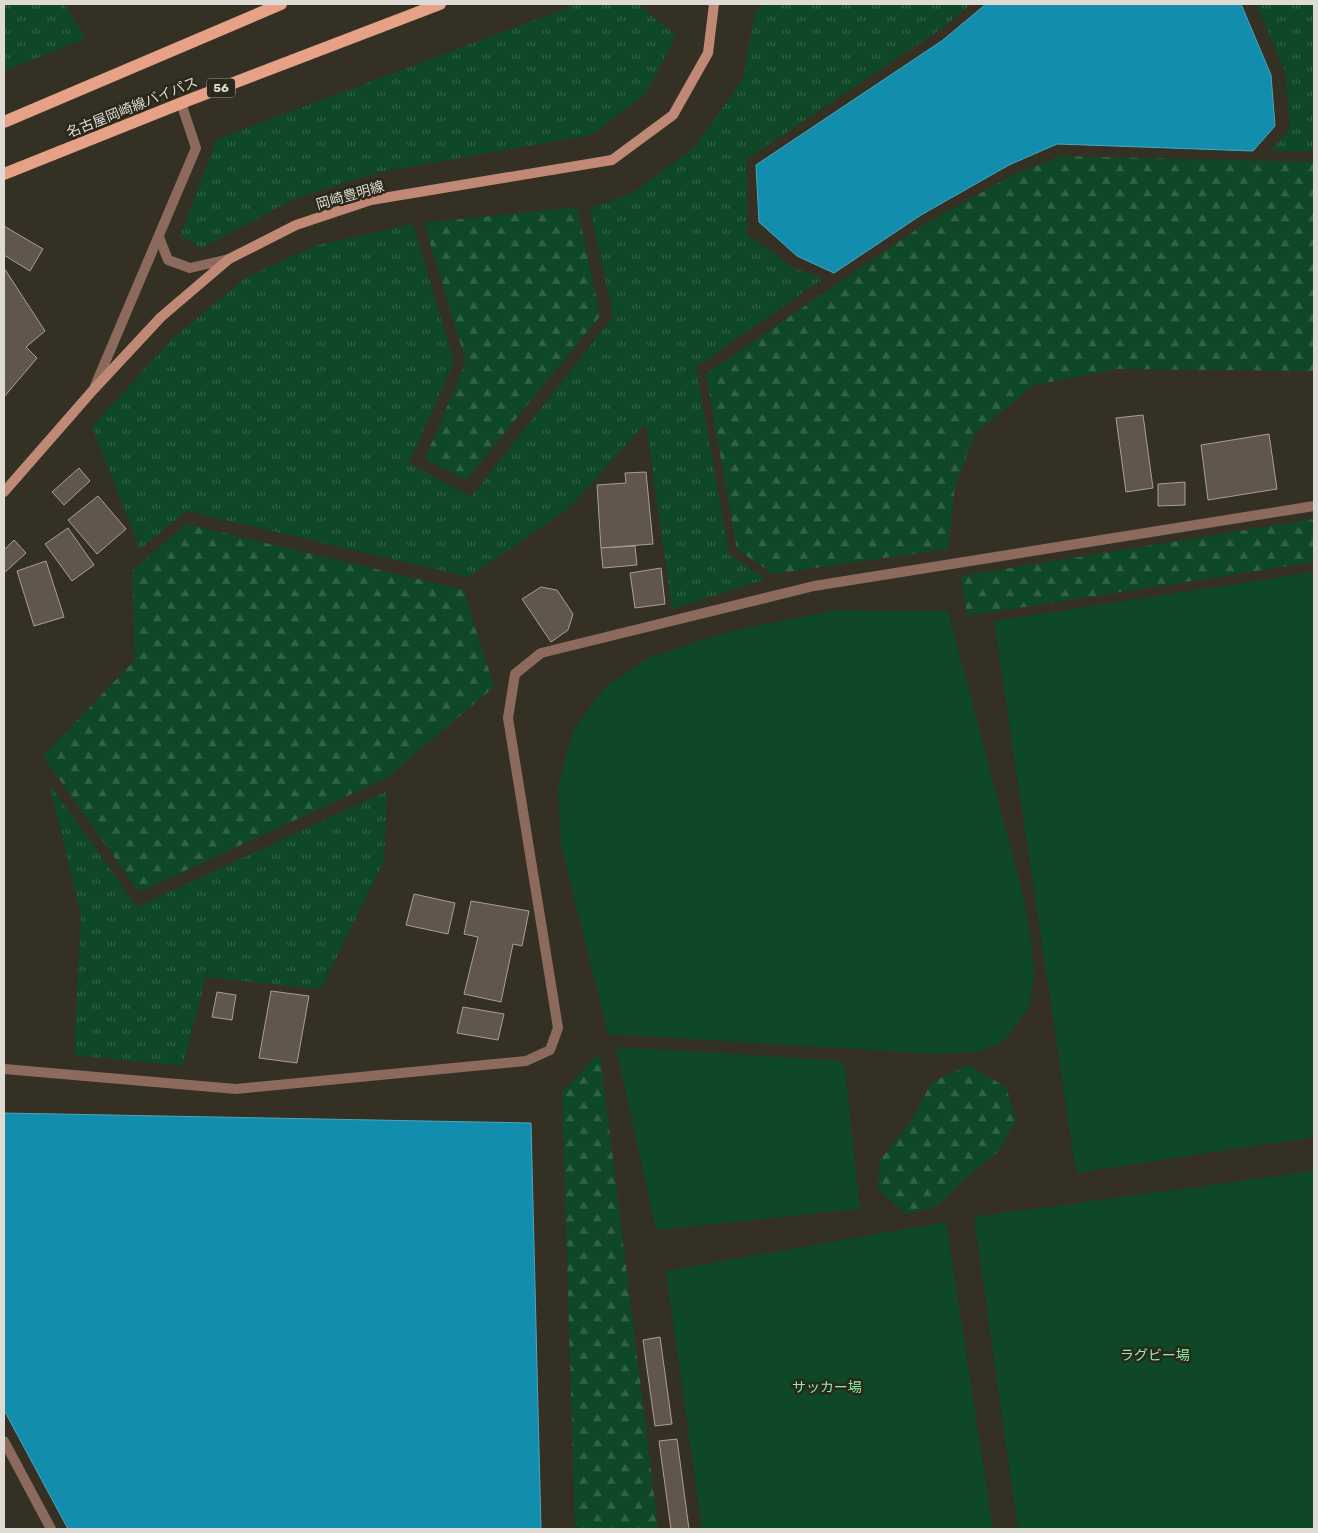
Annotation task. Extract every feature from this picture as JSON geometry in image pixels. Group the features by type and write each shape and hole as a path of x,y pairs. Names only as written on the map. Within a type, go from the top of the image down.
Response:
{"main road":[{"path":"4,122 263,7 281,4"},
{"name":"名古屋岡崎線バイパス","path":"4,174 181,103 440,4"},
{"name":"岡崎豊明線","path":"4,492 94,389 161,317 229,259 296,225 371,200 612,160 673,115 708,53 714,4"}],"street":[{"path":"94,389 196,148 181,103"},
{"path":"159,237 168,260 190,268 229,259"},
{"path":"4,1069 236,1089 526,1061 550,1050 558,1028 508,718 515,674 541,652 814,586 1314,506"},
{"path":"4,1441 51,1529"}],"green space":[{"path":"4,4 65,4 85,39 4,71"},
{"path":"577,4 638,4 676,36 645,95 591,135 381,172 296,198 202,248 180,236 217,139"},
{"path":"769,4 971,4 942,28 747,159 747,234 793,268 824,278 696,367 729,554 766,579 672,609 646,423 568,509 469,577 186,511 140,549 92,427 171,340 245,278 317,245 413,224 454,362 409,463 471,497 613,317 590,208 632,193 694,148 743,79 755,11"},
{"path":"1256,4 1314,4 1314,151 1270,151 1290,129 1285,71"},
{"path":"1061,156 1314,162 1314,371 1118,369 1034,385 975,434 955,486 948,549 773,574 737,549 706,374 923,225 1013,175"},
{"path":"577,207 600,316 466,480 425,459 466,362 424,223"},
{"path":"1314,519 1314,562 967,616 961,576"},
{"path":"186,524 464,590 494,687 388,777 139,892 43,756 135,660 132,571"},
{"path":"1314,572 1314,1137 1076,1173 994,621"},
{"path":"836,610 948,611 1023,895 1031,941 1034,976 1029,1007 1004,1041 978,1052 937,1054 608,1034 561,845 558,786 573,731 604,688 648,658 731,631"},
{"path":"49,783 137,907 387,791 384,861 321,989 206,977 183,1066 74,1055 81,916"},
{"path":"616,1047 844,1061 860,1209 656,1230"},
{"path":"600,1053 658,1529 575,1529 562,1092"},
{"path":"968,1065 1006,1087 1016,1120 1000,1150 965,1179 936,1207 905,1214 878,1189 880,1160 911,1122 931,1083"},
{"name":"ラグビー場","path":"1314,1171 1314,1529 1018,1529 974,1217"},
{"name":"サッカー場","path":"946,1222 993,1529 702,1529 666,1271"}],"water":[{"path":"986,4 1241,4 1271,75 1275,126 1253,151 1057,144 1009,165 921,215 834,273 797,256 759,222 756,165 943,40"},
{"path":"4,1113 531,1123 541,1529 68,1529 4,1410"}],"building":[{"path":"4,226 43,249 30,271 4,255"},
{"path":"4,268 45,331 26,347 37,358 4,397"},
{"path":"1143,415 1153,488 1126,492 1116,418"},
{"path":"1269,434 1277,489 1208,500 1201,445"},
{"path":"79,468 90,481 64,505 52,492"},
{"path":"646,472 653,544 601,548 597,485 626,483 625,473"},
{"path":"1185,482 1185,505 1158,506 1158,484"},
{"path":"98,496 126,529 97,554 68,520"},
{"path":"68,528 94,565 72,581 45,544"},
{"path":"14,540 26,553 4,573 4,550"},
{"path":"635,546 637,565 603,568 601,548"},
{"path":"46,561 64,617 34,626 17,571"},
{"path":"661,568 665,604 635,608 630,573"},
{"path":"541,587 557,590 573,614 568,630 551,642 522,599"},
{"path":"414,894 455,903 448,934 406,925"},
{"path":"471,901 529,911 522,946 513,944 501,1002 464,994 478,937 464,934"},
{"path":"271,991 309,996 297,1063 259,1058"},
{"path":"217,992 236,995 232,1020 212,1017"},
{"path":"463,1007 504,1014 498,1040 457,1033"},
{"path":"660,1337 672,1424 655,1426 643,1340"},
{"path":"677,1439 689,1529 671,1529 659,1441"}]}
